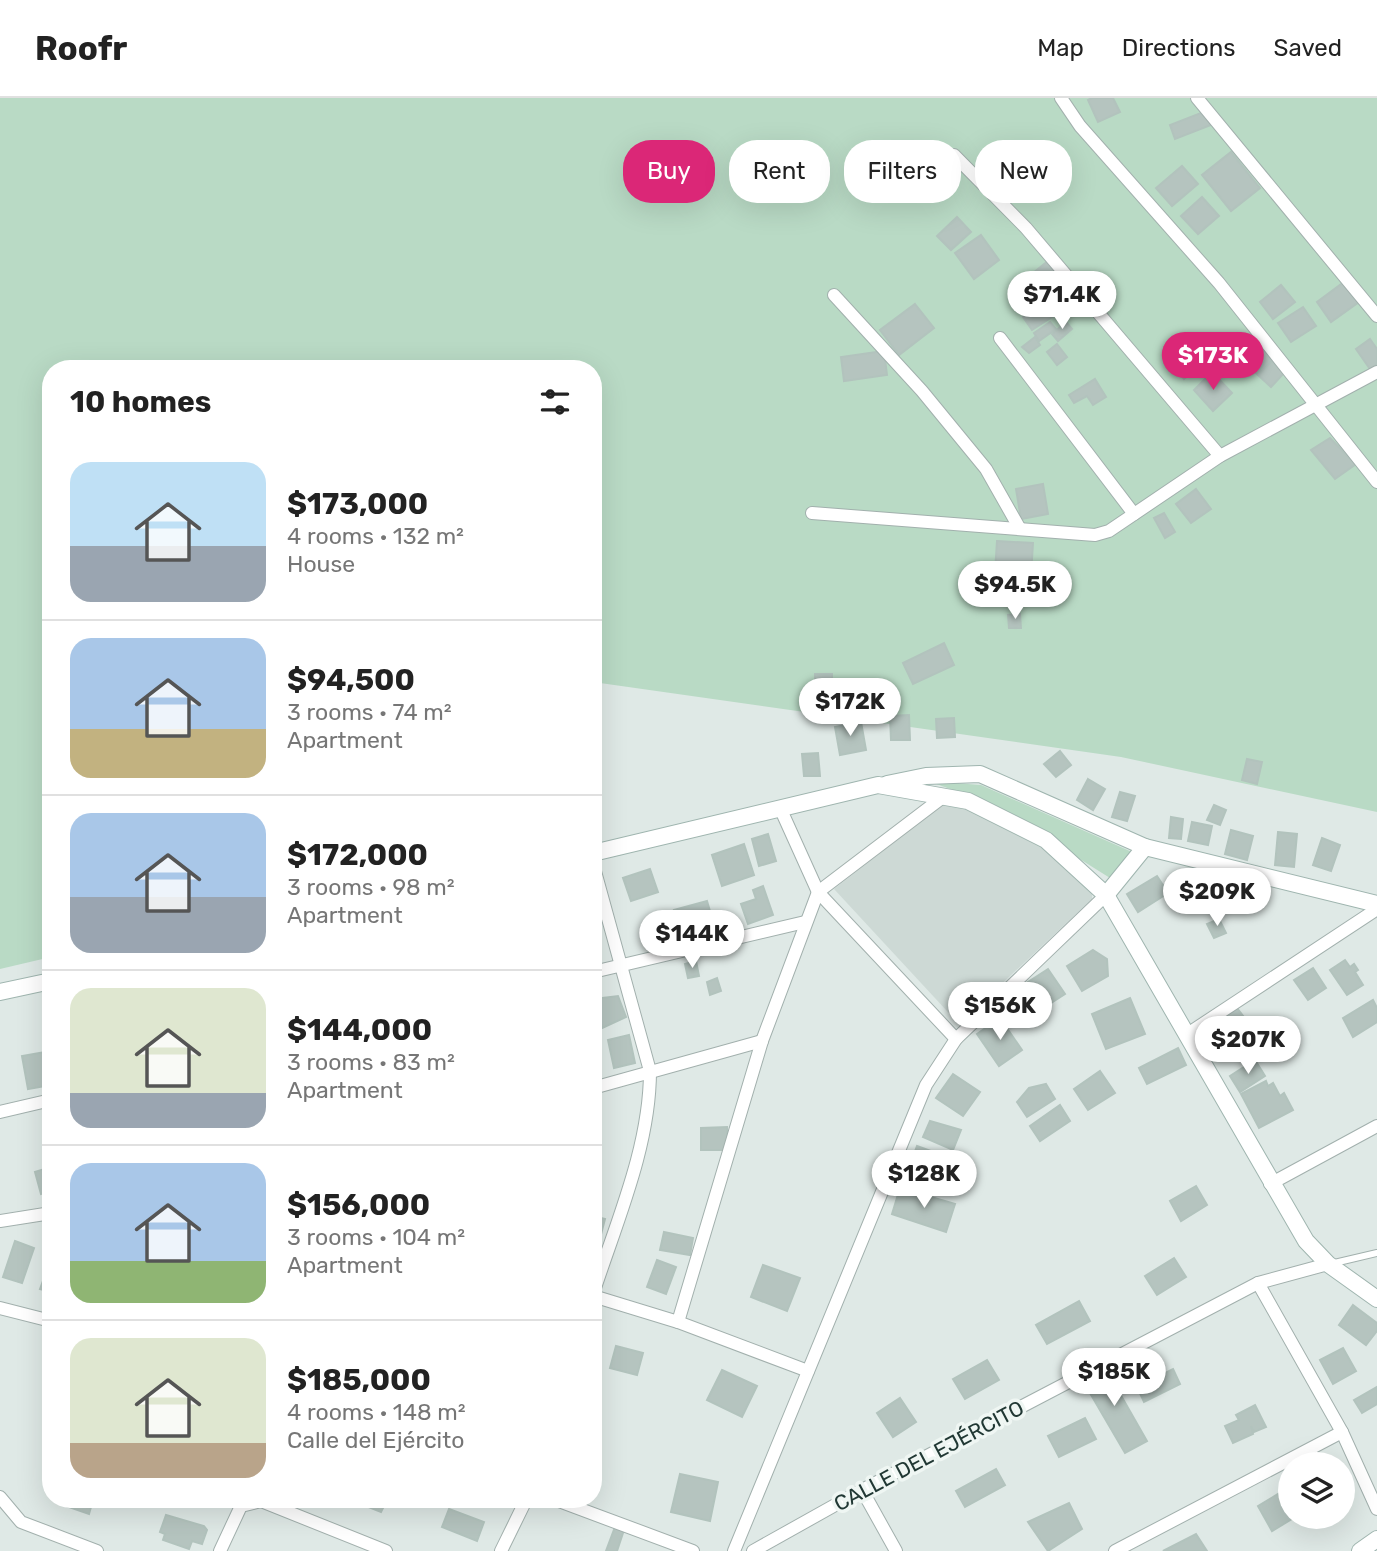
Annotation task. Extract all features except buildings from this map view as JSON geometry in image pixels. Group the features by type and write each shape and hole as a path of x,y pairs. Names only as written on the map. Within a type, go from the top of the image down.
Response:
{"street":[{"path":"1061,98 1080,127 1219,283 1377,482"},
{"path":"1197,98 1377,316"},
{"path":"961,162 1026,228 1220,456"},
{"path":"834,295 922,391 986,469 1020,529"},
{"path":"1000,338 1135,514"},
{"path":"812,513 1095,535 1109,531 1220,456 1377,372"},
{"path":"602,851 878,785 926,776 980,774 1145,846 1377,906"},
{"path":"878,785 968,801 1046,840 1106,895 1270,1184 1306,1241 1328,1264 1377,1299"},
{"path":"678,1322 762,1041 818,891 943,797"},
{"path":"781,810 818,891 956,1039"},
{"path":"734,1551 926,1085 956,1039 1106,895 1145,846"},
{"path":"602,896 650,1071 650,1103 602,1266"},
{"path":"1186,1035 1377,906"},
{"path":"602,970 805,922"},
{"path":"0,992 42,983"},
{"path":"602,1085 762,1041"},
{"path":"0,1112 42,1102"},
{"path":"1270,1184 1377,1126"},
{"path":"0,1221 42,1214"},
{"name":"CALLE DEL EJÉRCITO","path":"753,1551 862,1490 1258,1283 1328,1264"},
{"path":"1258,1283 1342,1432 1377,1509"},
{"path":"602,1298 678,1322 808,1371"},
{"path":"0,1308 42,1319"},
{"path":"1115,1551 1342,1432"},
{"path":"862,1490 896,1551"},
{"path":"0,1497 21,1522 97,1551"},
{"path":"220,1551 240,1508"},
{"path":"278,1508 386,1551"},
{"path":"501,1551 522,1508"},
{"path":"577,1508 693,1551"},
{"path":"1360,1551 1377,1539"}],"lane":[{"name":"CALLE DEL EJÉRCITO","path":"1328,1264 1377,1253"}],"shaded area":[{"path":"957,803 1038,840 1092,890 1092,899 959,1024 834,889 942,805"}],"green space":[{"path":"0,98 1377,98 1377,812 1121,757 602,683 602,360 42,360 42,959 0,969"},
{"path":"928,781 981,785 1132,852 1110,878 992,804"}]}
